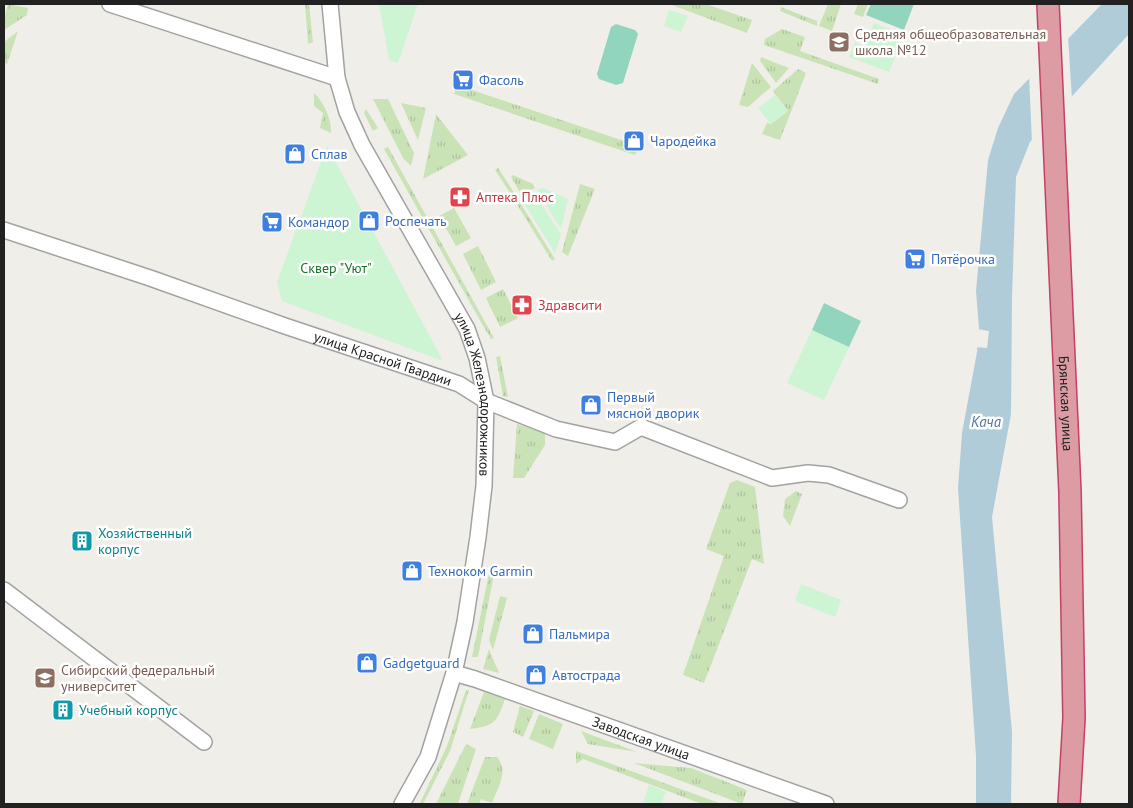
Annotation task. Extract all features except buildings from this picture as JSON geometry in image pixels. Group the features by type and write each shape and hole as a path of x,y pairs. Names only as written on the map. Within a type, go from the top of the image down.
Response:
{"highway":[{"name":"Брянская улица","path":"1048,4 1070,492 1074,718 1069,804"}],"street":[{"path":"110,4 337,78"},
{"name":"улица Железнодорожников","path":"330,4 337,78 347,112 362,145 467,329 477,358 486,401 484,486 465,622 454,673 428,757 402,804"},
{"name":"улица Красной Гвардии","path":"4,230 459,384 486,401 556,429 615,442 641,427 772,478 808,473 830,475 899,500"},
{"path":"4,590 204,742"},
{"name":"Заводская улица","path":"454,673 475,678 826,804"}],"green space":[{"path":"8,4 28,8 27,15 4,30 4,19"},
{"path":"305,4 309,4 313,42 308,44"},
{"path":"379,4 418,4 398,63 389,60"},
{"path":"669,4 706,4 752,20 747,33"},
{"path":"828,4 841,4 832,31 819,26"},
{"path":"858,4 868,4 863,17 854,14"},
{"path":"871,4 914,4 904,30 866,15"},
{"path":"781,7 817,21 817,26 780,11"},
{"path":"669,10 688,16 681,32 664,26"},
{"path":"874,23 904,34 889,72 849,57 855,42 865,46"},
{"path":"616,24 635,30 638,34 623,83 616,85 599,79 597,74 611,27"},
{"path":"782,29 805,37 800,51 879,79 878,84 764,45 765,39"},
{"path":"18,31 7,64 4,63 4,42"},
{"path":"761,57 789,68 776,83 760,61"},
{"path":"752,63 771,87 748,107 739,105"},
{"path":"798,69 806,73 780,140 762,134 767,123 771,124 788,111 773,91"},
{"path":"457,85 639,146 635,155 454,94"},
{"path":"314,93 327,112 331,133 320,128 323,113 314,106"},
{"path":"775,95 788,111 771,124 758,108"},
{"path":"373,99 388,99 414,153 411,166 403,158"},
{"path":"401,103 426,108 418,140"},
{"path":"366,109 378,128 373,131 364,113"},
{"path":"436,114 468,155 423,179"},
{"name":"Сквер \"Уют\"","path":"327,146 443,361 282,301 277,282"},
{"path":"388,147 494,338 491,339 482,324 384,149"},
{"path":"498,168 517,197 514,199 495,170"},
{"path":"513,175 533,184 535,188 525,193 519,191 511,177"},
{"path":"580,184 595,189 568,256 562,252"},
{"path":"543,188 568,199 561,229 537,190"},
{"path":"534,192 561,235 555,253 522,200"},
{"path":"519,201 555,259 552,261 516,203"},
{"path":"454,208 471,238 456,246 439,216"},
{"path":"478,246 496,282 481,290 463,254"},
{"path":"503,289 518,318 500,327 486,298"},
{"path":"824,303 861,321 849,347 812,330"},
{"path":"812,330 849,347 824,400 787,383"},
{"path":"500,356 508,397 503,396 496,357"},
{"path":"517,424 545,433 545,445 524,478 513,478"},
{"path":"737,480 755,487 764,564 752,559 704,683 683,675 724,556 706,549 730,483"},
{"path":"796,491 802,494 790,526 783,516 785,499"},
{"path":"489,573 494,574 478,657 472,657"},
{"path":"801,584 841,600 835,617 795,601"},
{"path":"500,596 507,598 493,650 489,640"},
{"path":"489,649 499,673 483,669"},
{"path":"466,690 469,690 450,751 423,804 420,803 447,746"},
{"path":"484,692 505,699 502,707 497,718 490,724 470,729"},
{"path":"520,706 534,711 523,737 513,732"},
{"path":"539,714 563,724 553,749 529,739"},
{"path":"581,731 637,752 588,744"},
{"path":"466,744 476,749 458,804 436,804"},
{"path":"576,751 722,804 702,804 583,759 576,764"},
{"path":"485,757 497,757 500,762 502,773 499,785 492,803 481,799 479,804 467,804"},
{"path":"634,763 691,768 747,790 742,804"},
{"path":"649,785 666,792 661,804 643,803"}],"water":[{"name":"Кача","path":"1102,4 1129,4 1129,34 1030,142 1016,177 1011,414 992,517 1012,732 1011,804 976,804 976,756 958,488 962,433 977,352 979,328 976,291 988,160 998,128 1014,94"}],"pier":[{"path":"1068,36 1072,99 1032,143 1029,75"},
{"path":"977,329 989,331 987,348 975,347"}],"place":[{"name":"Средняя общеобразовательная школа №12","path":"839,42"},
{"name":"Фасоль","path":"463,80"},
{"name":"Чародейка","path":"634,141"},
{"name":"Сплав","path":"295,154"},
{"name":"Аптека Плюс","path":"460,197"},
{"name":"Роспечать","path":"369,221"},
{"name":"Командор","path":"272,222"},
{"name":"Пятёрочка","path":"915,259"},
{"name":"Здравсити","path":"522,305"},
{"name":"Первый мясной дворик","path":"591,405"},
{"name":"Хозяйственный корпус","path":"82,541"},
{"name":"Техноком Garmin","path":"412,571"},
{"name":"Пальмира","path":"533,634"},
{"name":"Gadgetguard","path":"367,663"},
{"name":"Автострада","path":"536,675"},
{"name":"Сибирский федеральный университет","path":"45,678"},
{"name":"Учебный корпус","path":"63,710"}]}
